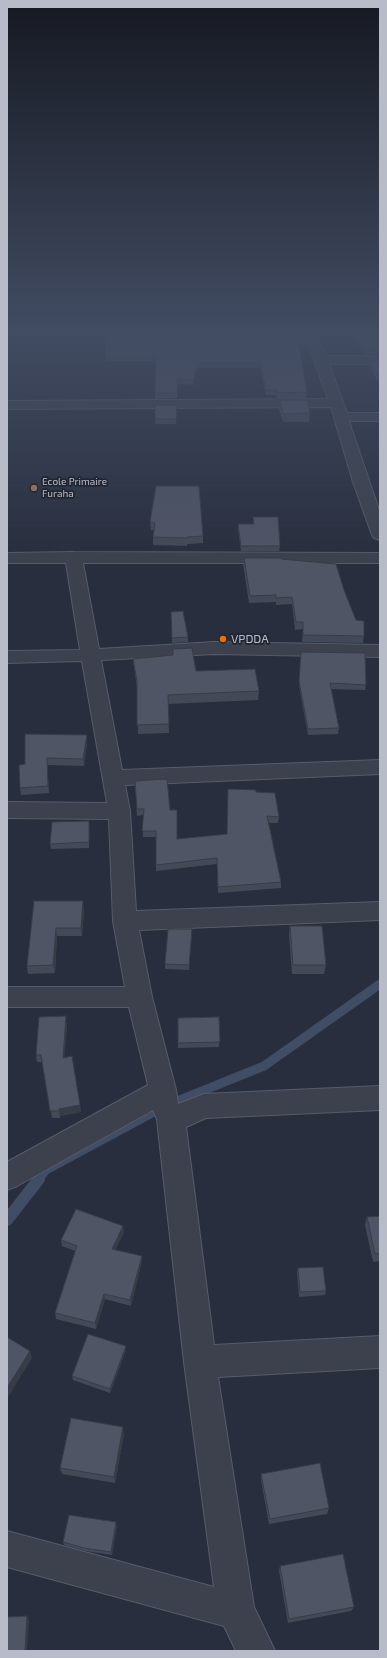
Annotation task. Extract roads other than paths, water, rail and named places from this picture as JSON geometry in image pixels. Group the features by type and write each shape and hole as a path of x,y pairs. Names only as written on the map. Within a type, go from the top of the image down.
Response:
{"street":[{"path":"338,409 367,481 380,535"},
{"path":"341,418 380,417"},
{"path":"73,557 92,655 119,811 125,921 139,997 163,1090 165,1106 171,1120 200,1362 236,1611 256,1651"},
{"path":"7,558 380,558"},
{"path":"7,657 92,655 214,648 380,651"},
{"path":"113,778 380,768"},
{"path":"7,810 119,811"},
{"path":"125,921 380,911"},
{"path":"7,997 139,997"},
{"path":"7,1177 163,1090"},
{"path":"171,1120 204,1106 380,1098"},
{"path":"200,1362 380,1352"},
{"path":"7,1549 236,1611"}],"waterway":[{"path":"38,1180 46,1170 165,1106 264,1066 380,984"},
{"path":"7,1220 39,1179"}],"place":[{"name":"Ecole Primaire Furaha","path":"34,488"},
{"name":"VPDDA","path":"223,639"}]}
